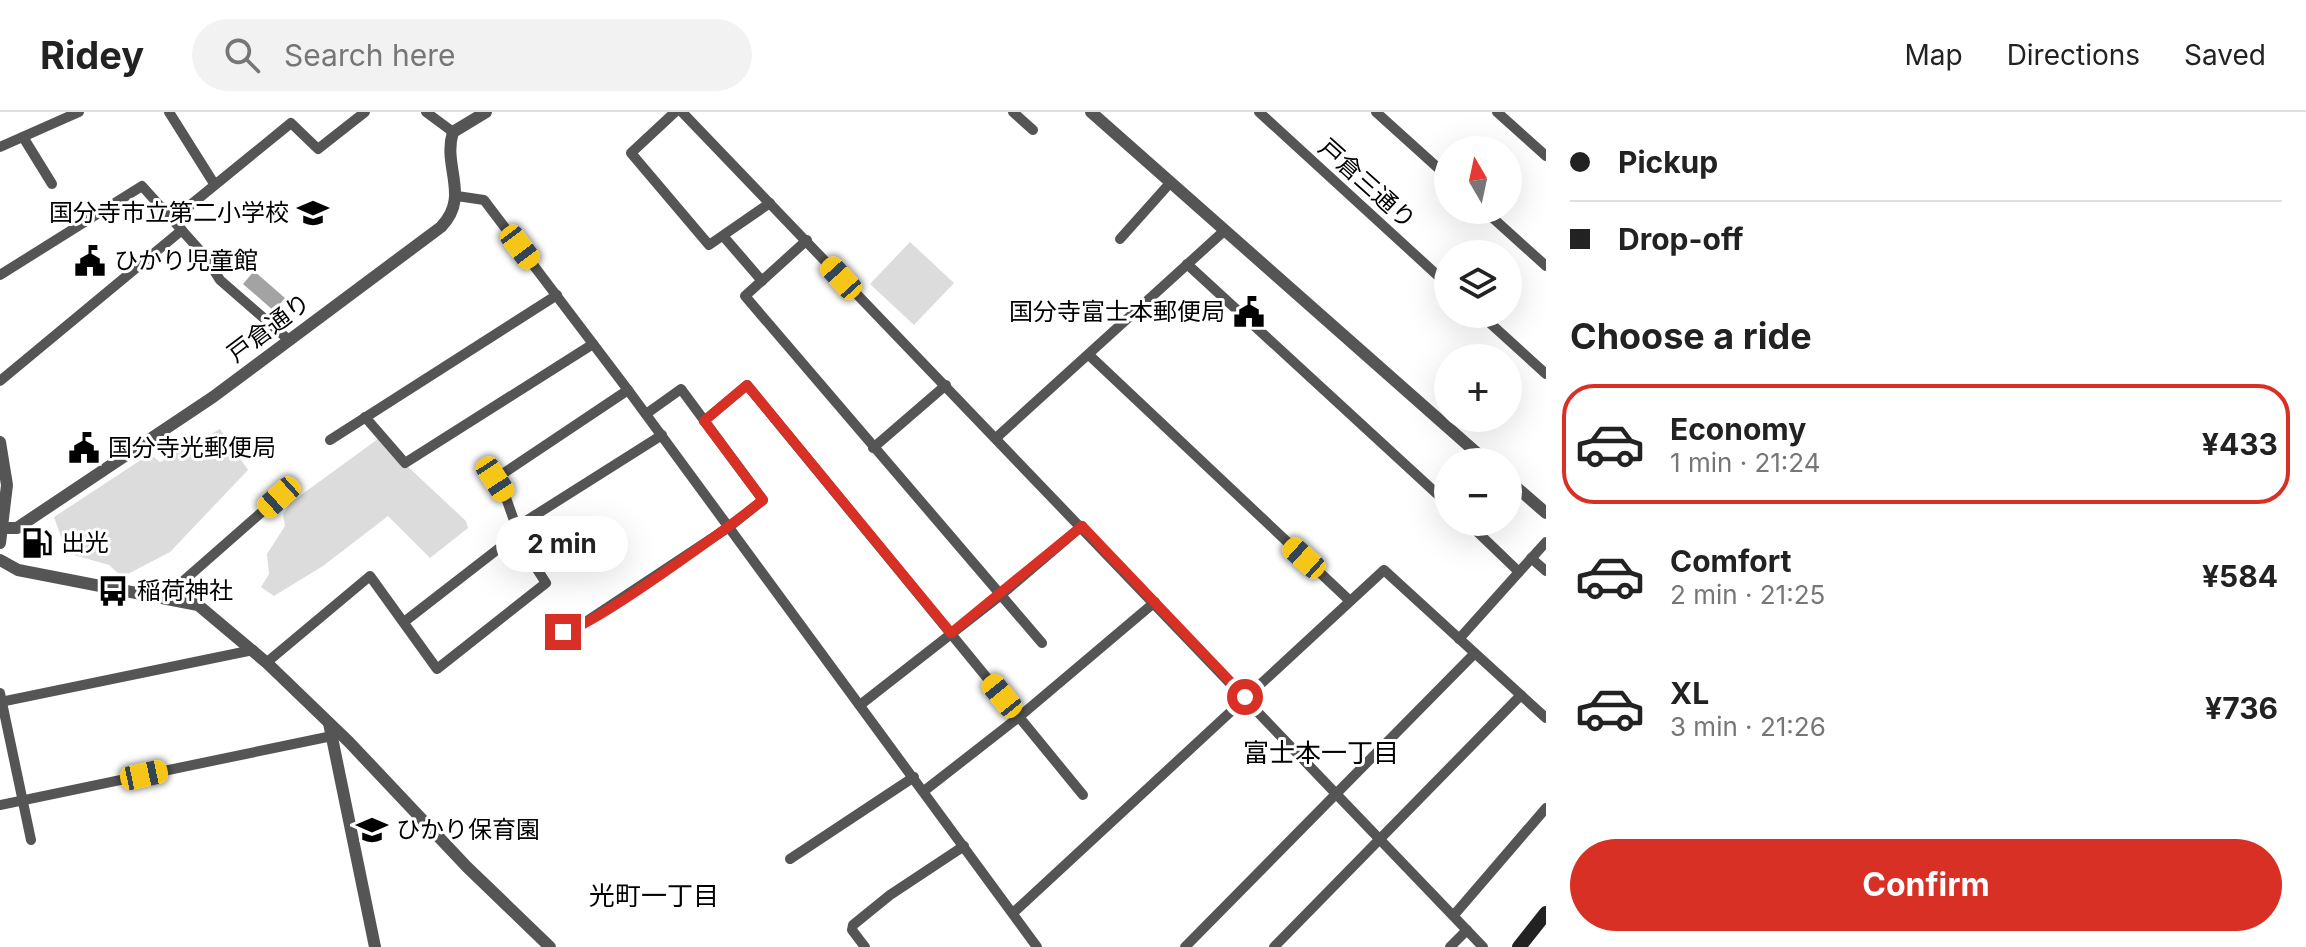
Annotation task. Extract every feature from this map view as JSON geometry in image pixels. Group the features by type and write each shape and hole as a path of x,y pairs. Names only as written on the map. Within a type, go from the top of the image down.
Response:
{"main road":[{"path":"1519,947 1544,919"}],"street":[{"path":"0,147 79,112"},
{"path":"169,112 213,182"},
{"path":"172,220 213,182 291,123 318,149 365,112"},
{"path":"426,112 453,132"},
{"path":"453,132 486,112"},
{"path":"675,112 631,153 709,245 770,203"},
{"path":"682,112 1483,947"},
{"path":"1013,112 1033,130"},
{"path":"1091,112 1471,448"},
{"name":"戸倉三通り","path":"1259,112 1434,272"},
{"path":"1376,112 1434,164"},
{"path":"1497,112 1546,156"},
{"path":"453,132 450,152 457,196 484,200 662,435 1037,947"},
{"path":"23,137 52,184"},
{"path":"1120,239 1170,183"},
{"path":"0,275 142,186 182,230 220,280 289,340"},
{"name":"戸倉通り","path":"4,528 17,528 160,434 289,340 441,227 451,216 457,196"},
{"path":"1500,224 1546,266"},
{"path":"0,381 182,230"},
{"path":"996,438 1224,231"},
{"path":"724,237 762,281"},
{"path":"807,240 745,296 1042,643"},
{"path":"1187,264 1434,491"},
{"path":"330,440 557,295"},
{"path":"1495,328 1546,374"},
{"path":"365,417 405,463 593,344"},
{"path":"1089,355 1350,601"},
{"path":"704,421 747,385 1083,795"},
{"path":"873,448 946,385"},
{"path":"554,638 572,631 729,527 763,500 681,389 646,414"},
{"path":"266,663 370,576 437,669 546,583 524,549 519,529 495,479 628,390"},
{"path":"404,622 519,529 662,435"},
{"path":"0,442 7,485 0,543"},
{"path":"1522,492 1546,513"},
{"path":"165,597 279,497"},
{"path":"860,705 1001,595 1082,526"},
{"path":"1482,536 1519,572"},
{"path":"1459,639 1546,542"},
{"path":"1531,558 1546,571"},
{"path":"0,560 18,570 198,605 253,650 550,947"},
{"path":"1013,913 1384,570 1546,718"},
{"path":"924,791 1019,717 1155,602"},
{"path":"31,840 1,699 253,650"},
{"path":"1185,947 1474,654"},
{"path":"1274,947 1521,695"},
{"path":"0,805 330,730"},
{"path":"330,730 375,947"},
{"path":"790,859 914,777"},
{"path":"1454,915 1546,808"},
{"path":"865,947 852,930 853,925 890,895 964,846"},
{"path":"1450,947 1467,930"}],"shaded area":[{"path":"910,242 954,283 914,325 870,284"},
{"path":"254,271 285,298 274,311 243,284"},
{"path":"220,429 248,470 170,552 122,577 109,565 67,553 54,517 150,454 160,462"},
{"path":"378,439 466,521 468,528 430,558 388,516 323,566 274,596 261,587 269,574 267,554 285,526 283,514 290,503"}],"place":[{"name":"国分寺市立第二小学校","path":"313,213"},
{"name":"ひかり児童館","path":"90,261"},
{"name":"国分寺富士本郵便局","path":"1249,312"},
{"name":"国分寺光郵便局","path":"84,448"},
{"name":"出光","path":"37,543"},
{"name":"稲荷神社","path":"113,591"},
{"name":"ひかり保育園","path":"372,830"}],"district":[{"name":"富士本一丁目","path":"1321,753"},
{"name":"光町一丁目","path":"654,896"}],"route":[{"path":"563,632 572,631 598,614 729,527 763,500 704,421 747,385 951,633 1082,526 1245,697"}]}
